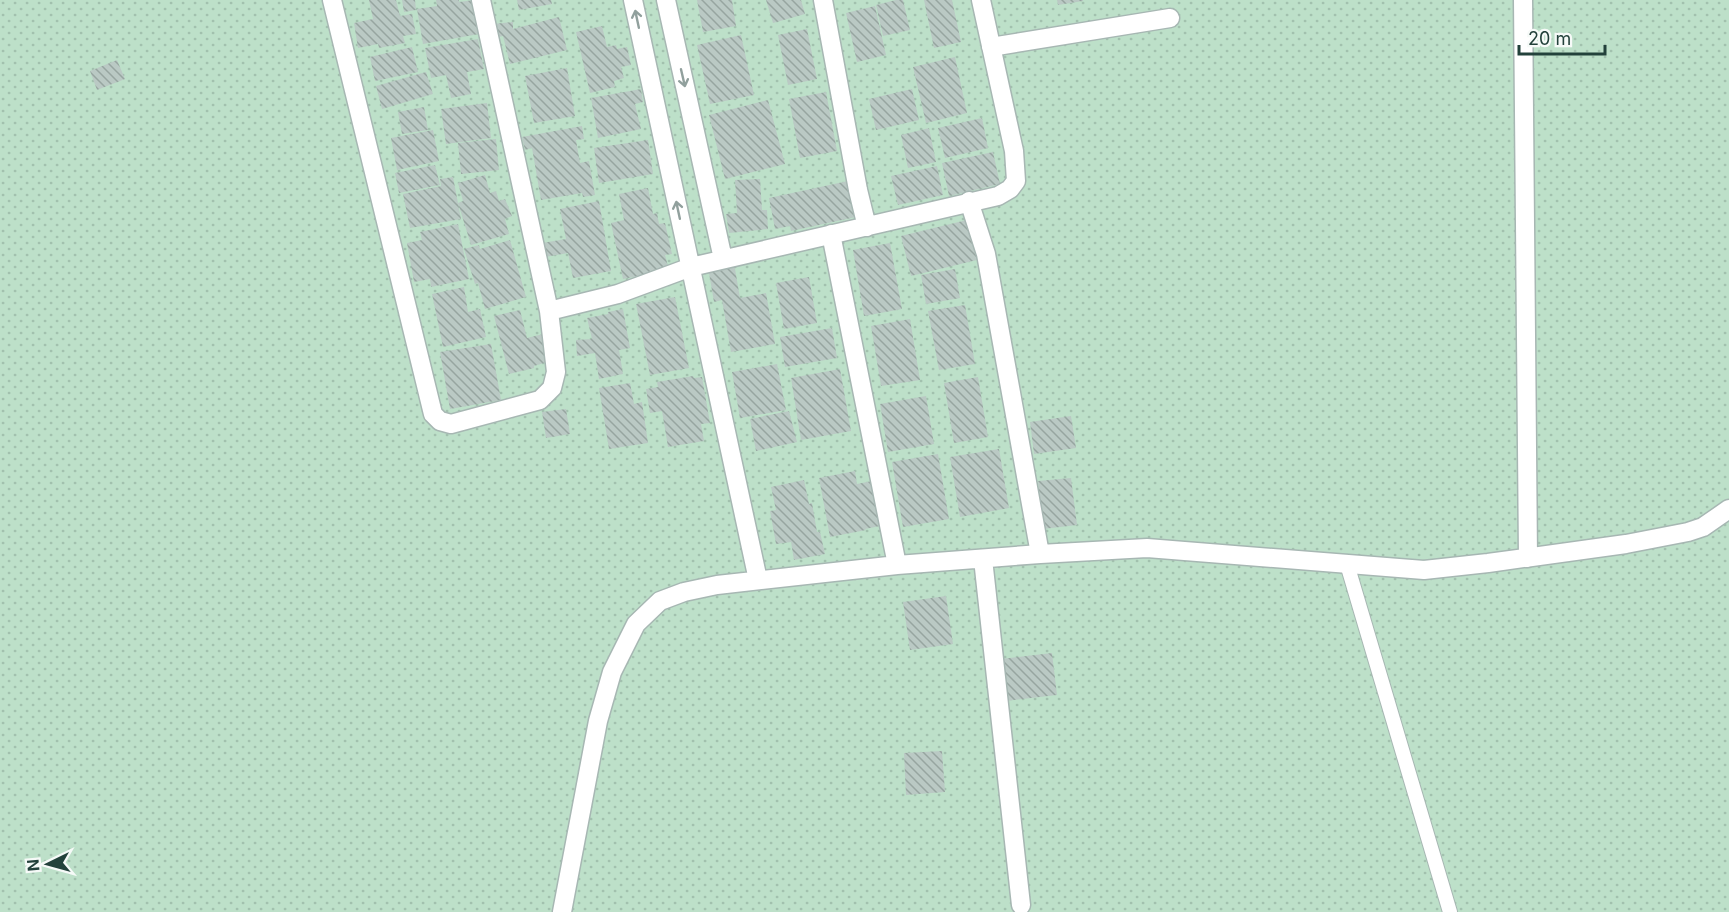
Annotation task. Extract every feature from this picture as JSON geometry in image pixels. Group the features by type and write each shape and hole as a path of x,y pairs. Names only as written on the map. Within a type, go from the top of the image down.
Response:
{"street":[{"path":"332,0 432,414 440,421 451,424 540,400 552,388 555,372 549,311 481,0"},
{"path":"633,0 758,580"},
{"path":"666,0 723,259"},
{"path":"823,0 867,227"},
{"path":"549,311 618,294 691,267 998,196 1010,189 1016,181 1014,151 981,0"},
{"path":"1523,0 1528,558"},
{"path":"992,47 1170,18"},
{"path":"969,201 986,254 1040,554"},
{"path":"831,234 897,565"},
{"path":"562,912 597,721 612,672 636,624 660,601 684,592 717,585 897,565 1147,548 1424,570 1626,544 1688,532 1703,527 1729,509"},
{"path":"983,559 1021,905"}],"lane":[{"path":"1347,564 1450,912"}],"green space":[{"path":"0,0 1729,0 1729,912 0,912"}],"building":[{"path":"369,0 396,0 400,16 412,14 416,34 403,36 405,43 379,48 378,44 358,48 354,23 373,19"},
{"path":"402,0 415,0 416,10 404,12"},
{"path":"436,0 459,0 459,2 474,0 479,34 423,44 417,9 437,6"},
{"path":"517,0 551,0 552,4 519,10"},
{"path":"697,0 732,0 736,26 703,32"},
{"path":"766,0 801,0 805,14 773,23"},
{"path":"903,0 910,30 883,36 876,5"},
{"path":"924,0 952,0 961,42 934,48"},
{"path":"1057,0 1083,0 1083,1 1058,5"},
{"path":"875,6 886,55 857,62 846,13"},
{"path":"559,17 567,50 510,64 503,36 494,38 493,24 513,22 513,29"},
{"path":"602,26 607,47 616,45 617,49 627,47 631,65 621,67 624,78 614,81 615,87 590,93 576,32"},
{"path":"807,29 817,79 788,85 778,35"},
{"path":"741,35 754,95 710,104 697,45"},
{"path":"478,39 484,69 467,72 471,94 451,98 446,75 431,78 425,48"},
{"path":"412,47 418,72 375,81 370,57"},
{"path":"955,57 967,113 926,123 913,67"},
{"path":"117,60 125,79 97,90 90,71"},
{"path":"567,68 575,116 534,123 525,76"},
{"path":"426,72 433,94 382,109 376,86"},
{"path":"641,89 643,102 635,104 641,129 598,138 591,98"},
{"path":"912,89 919,120 876,130 869,99"},
{"path":"826,92 837,151 800,158 789,99"},
{"path":"768,100 785,164 725,179 709,115"},
{"path":"487,103 491,138 446,144 441,109"},
{"path":"424,107 428,130 402,134 398,112"},
{"path":"982,118 988,148 945,158 938,128"},
{"path":"582,126 584,139 576,140 580,163 589,161 595,195 583,197 582,193 541,200 532,148 525,150 522,137"},
{"path":"929,128 936,162 908,168 901,135"},
{"path":"433,130 439,161 397,170 391,138"},
{"path":"496,139 499,170 461,174 458,143"},
{"path":"648,140 653,174 599,183 594,148"},
{"path":"993,152 1000,184 949,196 942,163"},
{"path":"435,165 440,185 399,193 395,173"},
{"path":"937,166 943,195 898,205 891,176"},
{"path":"485,175 490,193 496,191 499,201 505,199 512,216 505,219 509,234 471,245 458,203 463,201 458,183"},
{"path":"453,177 461,219 410,228 403,194 441,186 440,179"},
{"path":"760,179 762,210 767,210 768,229 729,233 726,214 737,213 735,180"},
{"path":"848,181 856,217 791,231 790,226 775,229 769,198"},
{"path":"648,188 653,214 657,213 659,224 665,223 672,254 665,255 669,270 623,279 611,223 624,220 619,194"},
{"path":"599,201 611,271 573,278 568,253 545,257 542,243 566,239 560,209"},
{"path":"971,219 981,259 911,276 901,236"},
{"path":"458,224 469,279 431,287 430,279 414,282 407,243 422,240 420,232"},
{"path":"510,240 526,297 485,309 478,283 475,284 464,249 479,245 480,249"},
{"path":"890,243 902,309 864,316 853,250"},
{"path":"734,263 740,298 766,293 775,344 731,352 722,300 714,302 708,267"},
{"path":"955,269 960,298 926,304 921,275"},
{"path":"809,277 817,323 784,329 776,283"},
{"path":"464,287 468,312 480,309 486,337 443,347 432,294"},
{"path":"675,297 689,368 650,375 636,304"},
{"path":"965,305 975,364 939,370 928,311"},
{"path":"623,309 630,348 619,350 623,374 599,379 595,353 577,356 576,340 592,339 587,318"},
{"path":"520,310 527,338 547,333 554,360 509,374 494,316"},
{"path":"910,319 920,380 881,386 871,326"},
{"path":"832,328 837,358 785,367 780,337"},
{"path":"491,344 501,400 450,409 440,352"},
{"path":"777,364 786,410 740,418 732,372"},
{"path":"840,369 851,431 801,440 791,378"},
{"path":"693,376 694,378 702,377 710,423 701,424 704,441 668,447 662,411 650,413 646,389 658,387 657,382"},
{"path":"978,377 988,437 954,443 944,383"},
{"path":"630,383 634,404 642,402 648,443 609,449 599,388"},
{"path":"926,396 934,444 888,452 880,404"},
{"path":"566,409 570,434 546,438 542,412"},
{"path":"789,411 797,442 756,451 750,419"},
{"path":"1071,416 1076,448 1034,454 1030,422"},
{"path":"999,449 1009,508 960,517 950,457"},
{"path":"938,454 949,519 903,527 892,462"},
{"path":"855,471 857,484 872,481 880,526 830,537 819,478"},
{"path":"1071,478 1077,525 1043,529 1038,481"},
{"path":"804,480 825,554 794,560 791,542 776,544 770,511 776,510 771,487"},
{"path":"946,596 953,644 910,650 903,602"},
{"path":"1052,653 1057,695 1006,701 1001,659"},
{"path":"942,751 945,792 906,795 904,753"}]}
